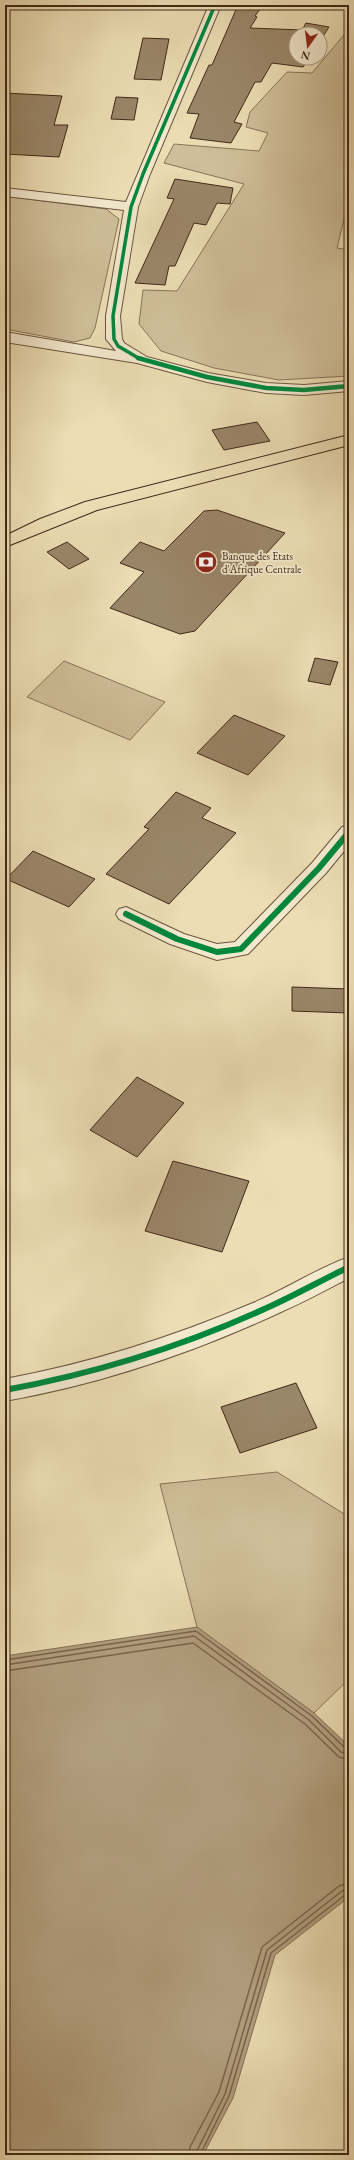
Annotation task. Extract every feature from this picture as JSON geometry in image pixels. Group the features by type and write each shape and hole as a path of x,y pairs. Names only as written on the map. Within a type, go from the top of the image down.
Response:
{"highway":[{"path":"5,542 46,523 91,506 349,440"}],"street":[{"path":"142,360 118,346 113,329 113,316 131,207 143,174 213,7"},
{"path":"5,192 131,207"},
{"path":"5,337 142,360 199,376 266,388 304,390 349,386"},
{"path":"126,914 177,939 217,952 241,949 319,868 349,832"},
{"path":"5,1390 42,1384 145,1355 262,1310 349,1267"}],"shaded area":[{"path":"349,29 349,219 344,219 337,248 349,250 349,376 279,380 214,368 161,351 139,324 143,290 177,291 244,184 164,163 174,144 259,151 268,133 246,127 250,112 287,72 312,73 318,66 328,66 328,54"},
{"path":"5,196 106,209 119,219 95,328 90,338 74,342 5,329"},
{"path":"64,661 165,702 130,740 27,697"},
{"path":"277,1472 349,1517 349,1679 314,1713 197,1627 160,1484"}],"water":[{"path":"197,1627 314,1713 349,1746 349,1897 275,1955 233,2098 203,2155 5,2155 5,1656"}],"building":[{"path":"238,5 263,5 255,16 257,17 250,28 288,29 288,65 272,63 261,82 255,82 234,122 242,124 231,143 190,138 199,114 187,113 209,65 212,65"},
{"path":"306,23 323,26 304,26"},
{"path":"143,38 169,39 161,80 134,79"},
{"path":"5,93 62,96 54,125 68,125 59,157 5,154"},
{"path":"116,97 138,98 134,120 111,119"},
{"path":"175,179 233,188 230,204 217,203 206,225 194,223 175,266 169,266 165,285 135,283 174,199 167,198"},
{"path":"257,422 270,441 224,450 212,430"},
{"name":"Banque des Etats d'Afrique Centrale","path":"217,510 285,533 195,631 180,634 110,608 144,572 120,563 140,542 164,551 204,511"},
{"path":"67,542 89,559 69,569 47,552"},
{"path":"315,658 338,662 330,685 308,681"},
{"path":"234,715 285,736 248,775 197,753"},
{"path":"176,792 211,808 202,818 236,833 169,904 106,874 149,829 144,827"},
{"path":"33,851 95,879 69,907 6,879"},
{"path":"292,987 349,989 349,1013 292,1011"},
{"path":"137,1077 184,1103 137,1157 90,1130"},
{"path":"173,1161 249,1181 222,1252 145,1231"},
{"path":"296,1383 317,1428 240,1453 221,1407"}],"cycle path":[{"path":"215,5 143,174 131,207 113,316 114,339 118,346 142,360 207,377 266,388 304,390 349,386"},
{"path":"126,914 177,939 217,952 241,949 319,868 349,832"},
{"path":"5,1390 71,1377 136,1358 200,1336 284,1300 349,1267"}],"place":[{"name":"Banque des Etats d'Afrique Centrale","path":"206,562"}]}
